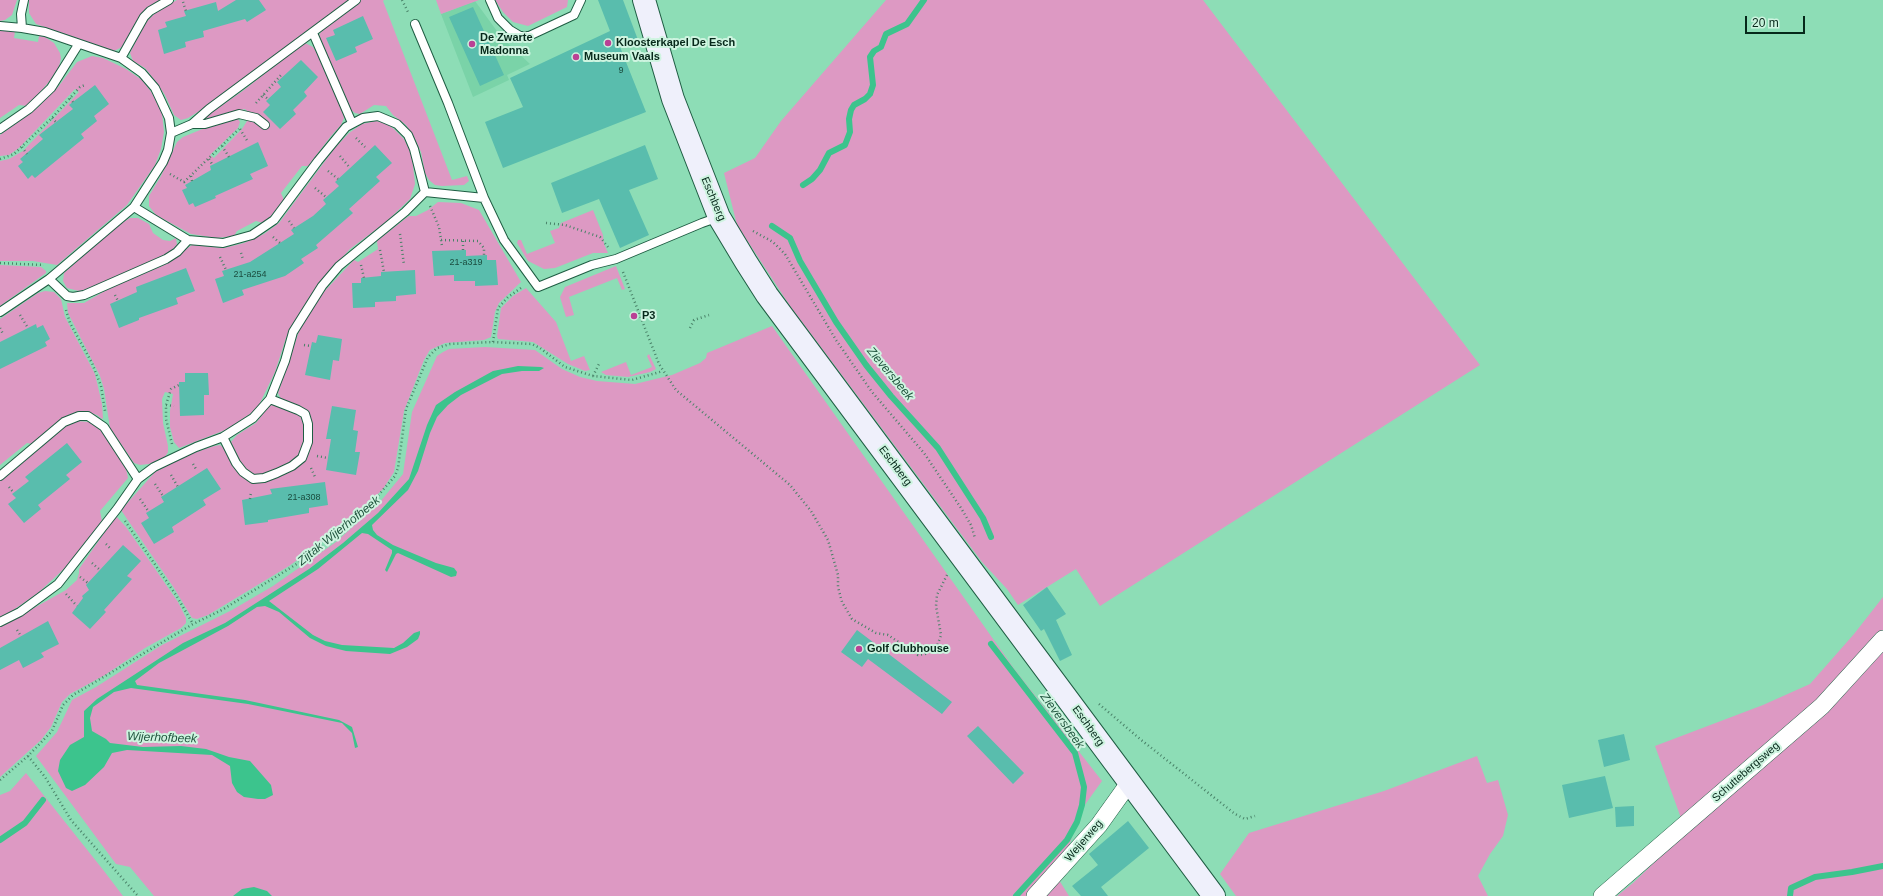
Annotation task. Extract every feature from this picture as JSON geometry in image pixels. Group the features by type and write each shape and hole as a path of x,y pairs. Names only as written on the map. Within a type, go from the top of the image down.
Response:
{"street":[{"name":"Eschberg","path":"644,0 673,99 719,217 767,295 968,548 1067,698 1214,896"},
{"name":"Schuttebergsweg","path":"1602,896 1816,711 1864,662 1883,639"},
{"name":"Weijerweg","path":"1035,896 1099,825 1129,783"}],"lane":[{"path":"22,28 21,14 24,0"},
{"path":"121,58 144,18 150,11 169,0"},
{"path":"171,133 192,124 209,109 356,0"},
{"path":"490,0 498,18 510,30 520,36 529,36 574,15 581,0"},
{"path":"415,24 448,103 484,198 504,240 538,287 592,264 616,259 702,222 719,217"},
{"path":"0,26 45,32 78,45 121,58 142,73 155,88 167,113 171,133 168,150 163,162 134,207 49,279 0,312"},
{"path":"313,33 352,123"},
{"path":"0,129 29,109 51,88 78,45"},
{"path":"192,124 205,124 240,114 256,118 264,125"},
{"path":"134,207 188,240 223,243 245,238 265,228 281,212 337,137 352,123 363,118 378,116 389,119 403,129 414,149 423,194"},
{"path":"0,622 20,612 58,584 117,509 138,479 154,467 176,456 223,437 254,418 270,399 285,362 291,337 302,316 322,286 339,266 395,220 423,194 484,198"},
{"path":"49,279 67,296 73,297 84,295 150,267 177,252 188,240"},
{"path":"223,437 239,468 253,479 264,478 277,473 292,466 302,458 308,442 308,424 305,414 270,399"},
{"path":"0,476 64,422 72,418 88,416 104,427 138,479"}],"path":[{"path":"183,0 186,11"},
{"path":"0,159 14,154 40,132 80,87 85,85"},
{"path":"262,95 268,99"},
{"path":"70,98 73,102"},
{"path":"52,118 56,122"},
{"path":"239,129 248,142"},
{"path":"222,146 229,157"},
{"path":"22,147 27,154"},
{"path":"209,159 212,164"},
{"path":"170,174 184,182"},
{"path":"191,176 192,181"},
{"path":"423,194 439,227 442,246"},
{"path":"395,220 399,230 404,265"},
{"path":"546,223 565,225 600,237 616,259 634,298 659,364 676,390 790,485 811,510 828,540 838,575 838,587 842,602 852,619 876,633 888,635 918,655 925,654 937,646 941,635 936,606 937,595 968,548 971,525 924,453 872,392 840,347 785,254 773,242 747,227"},
{"path":"373,237 382,254 384,272"},
{"path":"441,240 478,241 484,248 484,255"},
{"path":"463,240 463,250"},
{"path":"0,263 44,265 56,273"},
{"path":"494,342 498,308 508,297 534,281"},
{"path":"67,296 65,304 66,313 92,363 101,386 106,416 104,427"},
{"path":"690,328 694,320 709,314"},
{"path":"22,318 28,328"},
{"path":"0,328 3,334"},
{"path":"0,780 28,756 52,731 64,705 73,695 193,624 222,610 308,557 369,506 395,476 398,468 406,409 432,352 443,345 494,342 532,344 540,348 565,367 593,376 632,380 663,371"},
{"path":"593,376 600,362"},
{"path":"176,456 166,419 166,405 171,389 179,385"},
{"path":"166,405 174,406"},
{"path":"117,509 176,595 193,624"},
{"path":"1067,698 1081,695 1090,696 1140,739 1235,814 1245,819 1255,816"},
{"path":"28,756 45,777 75,825 138,896"}],"shaded area":[{"path":"0,0 17,0 12,15 5,20 0,21"},
{"path":"29,0 161,0 151,6 122,47 114,51 36,24 29,13"},
{"path":"177,0 351,0 209,105 188,118 181,120 174,115 165,95 157,83 145,68 133,61 130,53 145,23 158,10"},
{"path":"361,0 384,0 383,1 452,180 467,176 469,181 464,185 435,185 429,180 425,173 421,152 414,137 406,125 393,115 386,106 374,105 360,114 355,113 350,109 319,35 323,29"},
{"path":"436,0 479,0 441,14"},
{"path":"495,0 568,0 567,7 528,26 513,22 503,12"},
{"path":"886,0 1203,0 1480,365 1100,606 1076,569 1018,605 1007,589 982,562 790,306 737,225 724,173 755,158 781,121"},
{"path":"475,1 502,38 530,64 507,75 509,80 473,97 441,14"},
{"path":"0,31 15,31 14,38 38,42 39,36 45,37 54,43 60,53 61,58 58,71 27,106 19,105 0,118"},
{"path":"305,43 313,47 318,55 344,118 341,125 308,166 302,166 281,193 284,200 271,216 263,223 256,221 237,231 234,236 217,238 191,234 156,215 149,206 149,196 161,176 177,142 183,137 205,128 238,119 240,122 238,128 210,155 214,158 242,129 249,118 249,113 245,109 208,119 204,118 244,90"},
{"path":"92,56 103,58 126,69 142,80 152,93 162,113 164,132 161,149 155,165 127,205 57,265 33,261 0,261 0,161 9,159 23,151 79,92 75,89 19,148 9,155 0,156 0,135 37,108 58,87 77,62"},
{"path":"376,121 385,123 394,129 404,139 409,149 412,157 415,184 410,199 386,222 350,249 321,281 309,298 286,338 275,372 257,409 228,429 179,448 174,442 170,427 170,411 173,394 165,392 162,399 163,423 168,452 165,457 149,464 140,465 134,463 110,428 104,389 100,376 68,313 67,303 84,303 110,288 162,266 192,245 224,248 244,243 264,234 279,223 334,149 349,133 362,124"},
{"path":"438,202 461,203 479,210 521,282 499,303 495,312 491,337 484,340 445,343 430,350 424,360 404,411 394,472 383,489 359,513 332,535 289,566 208,615 197,619 192,618 174,588 121,510 155,472 188,455 214,446 220,445 224,448 240,474 248,480 262,482 272,479 299,466 306,458 306,411 299,406 281,399 278,393 300,328 320,296 354,260 358,262 378,249 377,241 409,216 416,216 428,210"},
{"path":"593,210 603,235 604,244 608,253 593,253 555,268 544,269 528,261 517,243 518,240 521,240 527,254 555,243 550,231 559,228 561,223"},
{"path":"130,218 138,218 149,224 153,233 163,240 170,241 176,238 177,245 169,253 113,279 79,291 67,288 63,281 64,273 117,226"},
{"path":"0,265 41,267 46,271 46,273 0,306"},
{"path":"616,266 625,289 622,290 617,278 569,297 574,315 566,317 560,297 565,287"},
{"path":"526,288 556,322 571,361 584,356 590,370 585,371 568,364 533,342 498,339 497,336 501,308 513,296"},
{"path":"45,291 54,292 61,299 65,317 95,374 102,404 103,418 102,419 97,415 83,411 68,415 32,444 27,443 0,465 0,319 38,293"},
{"path":"772,326 1015,670 1102,781 1079,813 1059,880 1069,896 154,896 130,867 116,864 36,756 57,732 72,700 96,687 162,645 232,610 273,586 336,542 380,502 403,474 412,412 437,356 443,352 449,349 485,347 535,350 562,369 580,377 597,381 635,384 672,375 700,363 706,358 707,353"},
{"path":"649,354 656,369 650,372 628,377 606,375 601,372 626,362 631,375 652,367 647,356"},
{"path":"518,366 544,368 539,371 522,371 502,374 461,395 448,405 437,417 430,433 418,471 408,490 372,525 373,530 377,535 393,545 436,563 454,568 457,572 456,576 451,577 398,553 396,554 387,572 385,570 392,550 368,534 362,533 318,569 269,601 313,635 325,641 342,645 394,648 403,643 414,633 420,631 418,639 407,647 390,654 346,651 326,646 310,638 279,612 265,606 257,607 228,626 159,663 135,681 137,685 245,700 339,720 352,727 358,747 355,748 352,733 342,723 248,704 131,688 114,692 93,707 90,718 92,731 110,743 143,747 181,746 206,749 229,757 250,761 271,785 273,795 265,799 244,797 237,792 232,783 230,766 212,755 127,750 112,753 104,767 85,785 72,791 66,788 58,771 60,760 70,745 84,737 84,711 97,699 183,643 225,623 309,569 343,543 378,513 409,479 427,425 436,405 455,392 493,371"},
{"path":"272,405 299,414 304,424 304,441 300,454 293,461 275,471 260,475 252,474 243,467 231,442 237,435 256,423 269,406"},
{"path":"77,421 90,422 102,431 126,468 128,478 100,511 102,521 66,567 38,593 12,611 0,617 0,480 66,425"},
{"path":"116,516 126,527 178,602 186,618 186,623 181,628 145,648 105,675 70,694 62,702 51,727 41,740 0,777 0,627 66,590 77,580 79,569"},
{"path":"1883,597 1883,896 1617,896 1633,883 1686,832 1655,746 1763,705 1810,684 1854,634"},
{"path":"1477,756 1487,783 1498,780 1508,815 1503,836 1490,854 1478,876 1488,896 1236,896 1220,874 1249,833 1384,791"},
{"path":"26,773 123,896 0,896 0,795 10,791"},
{"path":"254,887 267,891 272,896 233,896 242,889"}],"building":[{"path":"236,0 259,0 266,10 247,22 245,19 203,31 204,37 185,42 186,47 164,54 158,30 167,27 165,22 186,16 184,11 216,2 218,11"},
{"path":"598,0 623,0 638,40 620,47 646,112 503,168 485,122 523,107 510,78 610,31"},
{"path":"473,7 504,75 480,86 449,17"},
{"path":"363,16 373,39 355,47 357,52 336,61 326,38 335,35 333,30"},
{"path":"301,60 318,77 304,92 307,96 293,110 296,114 280,129 263,112 270,105 266,101 281,87 277,82"},
{"path":"95,85 109,104 94,116 97,121 81,134 84,138 35,178 32,175 28,179 18,166 23,162 20,159 43,139 39,135 73,109 69,105"},
{"path":"258,142 268,166 250,174 253,179 215,196 216,198 195,207 193,203 189,205 182,190 187,188 185,185 211,170 210,166"},
{"path":"375,145 392,163 376,177 380,181 349,209 353,213 316,245 318,248 301,259 304,263 285,276 242,290 244,295 223,303 215,279 224,276 222,271 250,262 294,234 291,230 313,216 326,204 323,200 339,186 335,182"},
{"path":"645,145 658,179 629,190 649,235 620,248 599,199 562,213 551,183"},
{"path":"466,250 466,256 487,255 487,260 496,260 498,285 475,286 475,281 454,281 454,275 434,276 432,251"},
{"path":"186,268 195,291 176,298 178,304 139,318 139,320 119,328 110,304 137,292 136,287"},
{"path":"415,270 416,294 396,296 396,301 375,302 375,307 353,308 352,283 361,283 361,278 381,276 381,272"},
{"path":"36,324 37,328 43,325 50,339 45,342 47,346 0,369 0,342"},
{"path":"318,335 342,339 339,361 333,360 330,380 305,375 312,342 316,343"},
{"path":"185,373 208,373 209,395 204,395 204,415 180,416 179,382 185,382"},
{"path":"332,406 356,410 353,430 358,431 355,452 360,452 356,475 326,470 331,439 326,439"},
{"path":"67,443 82,462 66,475 70,479 38,505 41,509 24,523 8,504 16,498 12,494 29,481 25,477"},
{"path":"207,468 221,489 203,500 206,505 172,527 174,532 154,544 141,523 149,518 146,513 164,502 161,497"},
{"path":"325,482 328,505 309,508 309,513 268,520 268,522 245,525 242,500 272,494 270,489"},
{"path":"123,545 141,561 127,576 132,579 104,610 106,612 90,629 72,613 83,598 82,596 89,590 86,585"},
{"path":"1047,587 1066,614 1056,620 1072,655 1060,661 1044,629 1041,631 1023,605"},
{"path":"48,621 59,644 41,653 44,657 23,668 19,660 0,670 0,648"},
{"path":"857,630 952,702 942,714 868,659 862,667 841,652"},
{"path":"978,726 1024,773 1013,784 967,736"},
{"path":"1624,734 1630,760 1604,767 1598,740"},
{"path":"1605,776 1613,808 1569,818 1562,785"},
{"path":"1634,806 1634,826 1616,827 1615,807"},
{"path":"1128,821 1149,848 1101,887 1108,896 1081,896 1072,886 1098,865 1089,854"}],"waterway":[{"name":"Zieversbeek","path":"803,185 812,179 820,170 829,153 845,145 850,132 849,119 851,110 854,105 865,99 870,94 873,85 870,57 874,51 881,47 886,34 907,24 924,0"},
{"name":"Zieversbeek","path":"772,226 790,238 800,261 836,322 866,365 891,396 938,448 983,518 991,537"},
{"name":"Zieversbeek","path":"991,644 1075,753 1084,787 1082,805 1077,822 1067,840 1016,896"},
{"name":"Wijerhofbeek","path":"0,840 25,823 43,800"},
{"path":"1790,896 1791,888 1815,877 1883,866"}],"place":[{"name":"Kloosterkapel De Esch","path":"608,43"},
{"name":"De Zwarte Madonna","path":"472,44"},
{"name":"Museum Vaals","path":"576,57"},
{"name":"P3","path":"634,316"},
{"name":"Golf Clubhouse","path":"859,649"}],"water label":[{"name":"Zijtak Wijerhofbeek","path":"339,531"}]}
